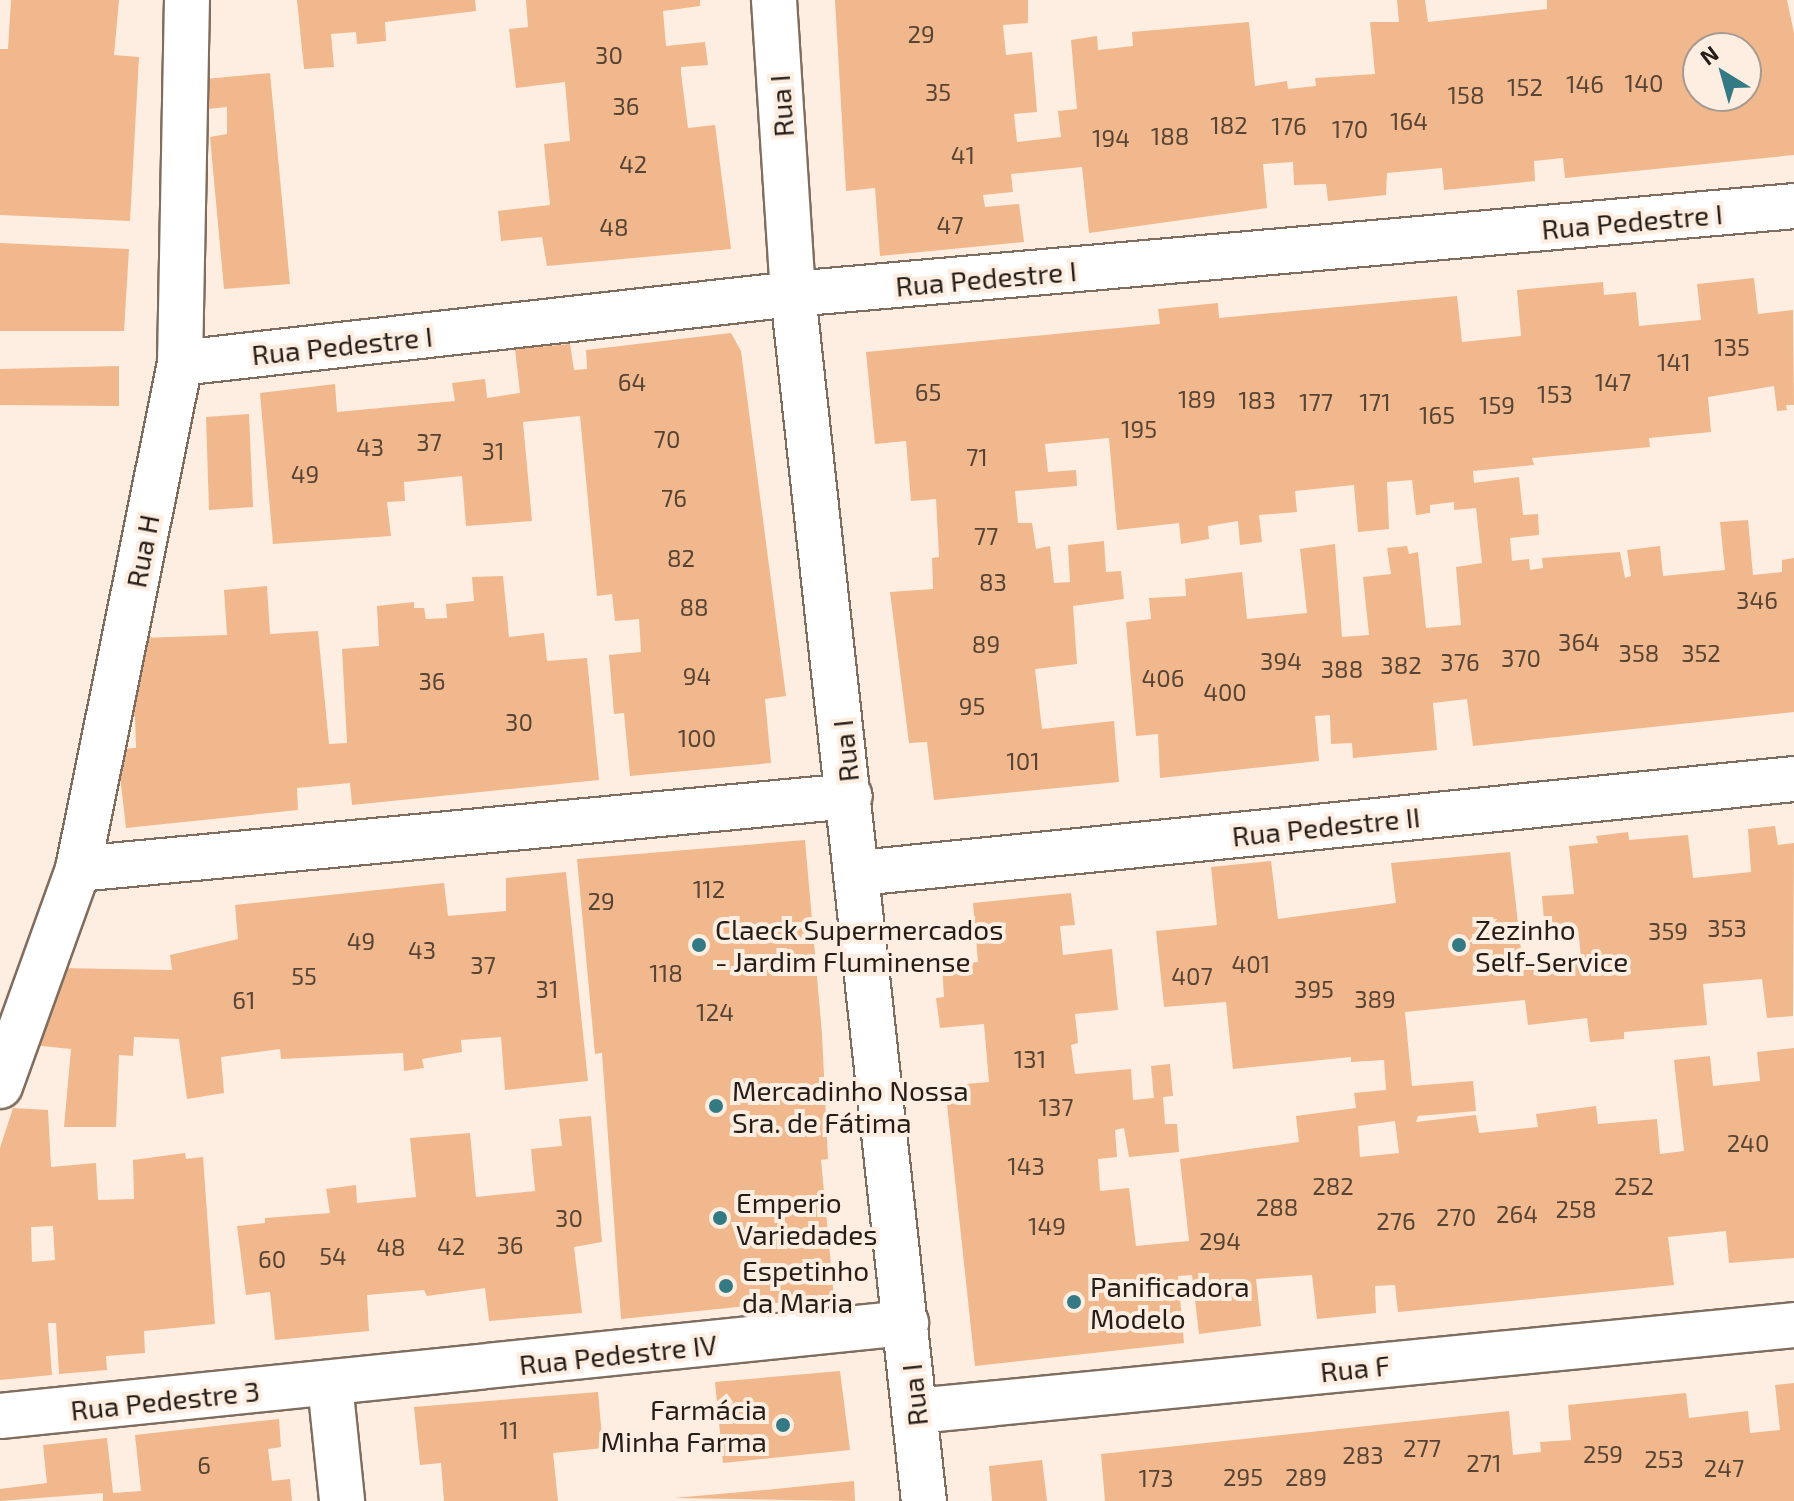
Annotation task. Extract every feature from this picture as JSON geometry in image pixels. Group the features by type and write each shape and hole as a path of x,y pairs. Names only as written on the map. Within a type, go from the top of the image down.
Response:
{"street":[{"name":"Rua H","path":"0,1086 78,869 180,363 187,0"},
{"name":"Rua I","path":"774,0 793,294 859,873 924,1501"},
{"name":"Rua Pedestre I","path":"180,363 793,294 1794,206"},
{"name":"Rua Pedestre II","path":"859,873 1794,779"},
{"path":"78,869 850,796"},
{"name":"Rua Pedestre IV","path":"330,1384 906,1323"},
{"name":"Rua F","path":"916,1411 1794,1325"},
{"path":"330,1384 342,1501"},
{"name":"Rua Pedestre 3","path":"0,1416 330,1384"}],"building":[{"path":"11,0 119,0 114,55 139,57 130,221 0,215 0,49 8,49"},
{"path":"297,0 475,0 476,11 385,22 386,41 357,44 356,32 331,34 334,67 304,69"},
{"path":"526,0 700,0 700,6 663,11 666,46 705,42 708,65 681,67 681,73 688,128 715,125 731,249 547,266 542,237 501,241 498,211 550,205 544,144 570,141 565,82 516,88 509,29 528,27"},
{"path":"835,0 1028,0 1028,23 1003,25 1006,55 1032,52 1037,112 1014,114 1017,142 1061,137 1058,111 1077,109 1071,40 1097,36 1098,50 1133,46 1132,32 1249,22 1255,86 1287,81 1288,89 1316,86 1315,78 1375,74 1370,22 1399,22 1397,0 1425,0 1428,22 1547,9 1547,0 1787,0 1794,33 1794,155 1565,178 1563,158 1534,161 1535,181 1444,190 1442,168 1387,173 1386,195 1328,201 1326,184 1294,185 1293,162 1263,164 1267,208 1089,233 1082,167 1011,174 1013,192 983,195 985,207 1019,204 1024,242 880,256 875,188 846,191"},
{"path":"270,73 290,284 224,289 210,137 227,134 227,107 208,109 205,79"},
{"path":"0,243 129,249 124,331 0,331"},
{"path":"1754,278 1758,314 1793,310 1794,405 1786,405 1787,410 1777,411 1774,386 1708,397 1711,432 1649,438 1650,447 1532,458 1534,465 1473,471 1474,483 1519,477 1523,515 1538,514 1539,535 1510,538 1512,561 1529,559 1530,570 1543,568 1542,558 1620,552 1625,578 1631,576 1627,550 1660,546 1663,576 1725,570 1720,522 1748,520 1753,575 1782,572 1782,560 1794,558 1794,712 1473,746 1467,699 1433,703 1437,750 1353,758 1352,743 1331,744 1330,715 1315,716 1319,761 1160,778 1158,734 1136,736 1126,622 1151,619 1149,598 1186,596 1185,579 1242,572 1247,619 1307,613 1300,549 1335,544 1342,637 1369,635 1363,577 1391,574 1387,548 1407,546 1409,554 1418,552 1426,628 1461,625 1456,567 1482,563 1476,508 1454,510 1454,502 1430,505 1430,513 1416,515 1412,480 1387,482 1389,529 1358,532 1354,485 1295,491 1297,512 1259,515 1262,542 1240,545 1238,521 1208,526 1209,539 1181,544 1179,523 1117,530 1109,438 1045,444 1048,472 1076,470 1077,486 1015,491 1018,523 1032,523 1036,549 1050,546 1054,583 1070,582 1068,545 1104,541 1106,572 1121,571 1124,599 1073,606 1077,664 1035,669 1042,729 1114,721 1119,782 934,800 927,742 909,743 890,592 933,589 932,558 939,557 936,499 911,501 906,441 875,444 866,352 1160,324 1158,309 1218,303 1219,318 1457,296 1462,342 1521,336 1517,290 1603,282 1604,295 1636,292 1639,326 1701,320 1697,284"},
{"path":"731,333 741,351 786,696 765,699 771,763 630,776 624,713 614,714 609,655 641,652 639,619 615,621 612,594 597,596 580,416 523,422 532,521 466,526 462,476 404,482 405,501 387,502 391,536 273,544 260,393 335,384 337,412 455,401 452,383 485,379 487,398 520,393 515,349 570,344 574,370 587,369 586,350"},
{"path":"119,366 119,406 0,405 0,369"},
{"path":"249,414 253,507 209,510 206,417"},
{"path":"503,576 509,637 544,633 547,661 587,658 599,780 352,805 350,783 297,788 298,810 126,828 117,749 136,748 135,716 125,717 140,638 227,635 224,590 267,586 270,634 318,631 329,744 347,743 342,649 379,646 377,606 414,602 414,608 424,608 426,619 447,618 446,604 474,601 472,577"},
{"path":"1775,826 1778,845 1794,843 1793,1016 1767,1018 1762,979 1703,984 1707,1025 1624,1032 1624,1039 1590,1042 1587,1018 1528,1025 1525,1000 1405,1012 1412,1086 1473,1081 1476,1111 1418,1116 1416,1122 1476,1115 1479,1133 1538,1127 1536,1114 1596,1106 1598,1124 1657,1119 1660,1154 1684,1151 1674,1060 1710,1056 1713,1086 1760,1081 1757,1052 1794,1048 1794,1258 1729,1263 1726,1231 1668,1237 1674,1285 1398,1312 1395,1285 1375,1286 1376,1313 1317,1319 1312,1275 1256,1279 1261,1326 1199,1334 1192,1275 1178,1276 1184,1343 975,1366 945,1086 989,1082 984,1024 940,1028 936,998 944,997 942,966 978,962 973,903 1071,893 1075,925 1060,926 1063,955 1112,949 1118,1010 1075,1014 1078,1043 1071,1045 1075,1074 1131,1069 1133,1100 1154,1098 1151,1066 1170,1064 1173,1096 1163,1097 1165,1124 1177,1124 1179,1152 1129,1157 1124,1128 1115,1130 1117,1157 1098,1159 1100,1191 1129,1188 1136,1246 1189,1241 1180,1159 1299,1142 1296,1116 1356,1108 1354,1093 1386,1090 1384,1060 1351,1062 1351,1057 1233,1069 1226,1002 1164,1007 1156,931 1217,925 1211,867 1271,861 1278,919 1396,903 1391,863 1510,852 1523,968 1581,957 1578,929 1545,933 1542,896 1574,894 1569,846 1598,843 1596,836 1628,832 1629,840 1688,835 1693,878 1751,872 1748,829","holes":["1395,1121 1399,1153 1360,1157 1358,1126"]},
{"path":"805,840 822,1034 828,1159 821,1160 834,1297 621,1319 602,1053 595,1054 577,859"},
{"path":"566,872 588,1081 505,1090 501,1037 461,1040 462,1052 422,1059 424,1068 404,1071 403,1053 281,1059 280,1049 221,1057 224,1093 187,1099 179,1039 134,1037 133,1056 119,1055 116,1127 64,1127 71,1049 32,1045 57,968 172,970 170,955 238,939 235,905 444,883 448,916 506,911 506,878"},
{"path":"13,1108 48,1110 51,1167 96,1163 98,1200 134,1199 133,1160 185,1153 186,1159 203,1157 215,1324 144,1331 145,1353 106,1356 107,1370 59,1374 56,1323 48,1323 52,1375 0,1380 0,1148","holes":["53,1226 55,1260 32,1262 31,1227"]},
{"path":"591,1116 602,1242 574,1247 582,1313 489,1321 485,1288 427,1296 424,1290 367,1295 369,1331 275,1340 270,1292 246,1295 237,1226 265,1223 265,1218 330,1213 326,1189 356,1185 357,1203 416,1197 410,1138 470,1133 476,1197 535,1191 531,1149 562,1146 559,1119"},
{"name":"Farmácia Minha Farma","path":"840,1371 850,1450 723,1463 715,1382"},
{"path":"1794,1383 1794,1501 1105,1501 1101,1454 1509,1411 1513,1455 1541,1452 1540,1442 1571,1440 1568,1405 1686,1393 1689,1418 1748,1411 1750,1433 1780,1430 1775,1385"},
{"path":"598,1392 603,1448 553,1453 558,1501 444,1501 441,1463 420,1465 414,1407"},
{"path":"279,1419 281,1447 268,1449 272,1481 290,1479 292,1501 103,1501 103,1493 0,1501 0,1489 47,1483 43,1445 107,1438 113,1493 141,1491 135,1435"},
{"path":"1042,1460 1047,1501 992,1501 989,1466"},
{"path":"854,1481 855,1501 674,1498 765,1490"}],"place":[{"name":"Claeck Supermercados - Jardim Fluminense","path":"699,945"},
{"name":"Zezinho Self-Service","path":"1459,945"},
{"name":"Mercadinho Nossa Sra. de Fátima","path":"716,1106"},
{"name":"Emperio Variedades","path":"720,1218"},
{"name":"Espetinho da Maria","path":"726,1286"},
{"name":"Panificadora Modelo","path":"1074,1302"},
{"name":"Farmácia Minha Farma","path":"783,1425"}]}
